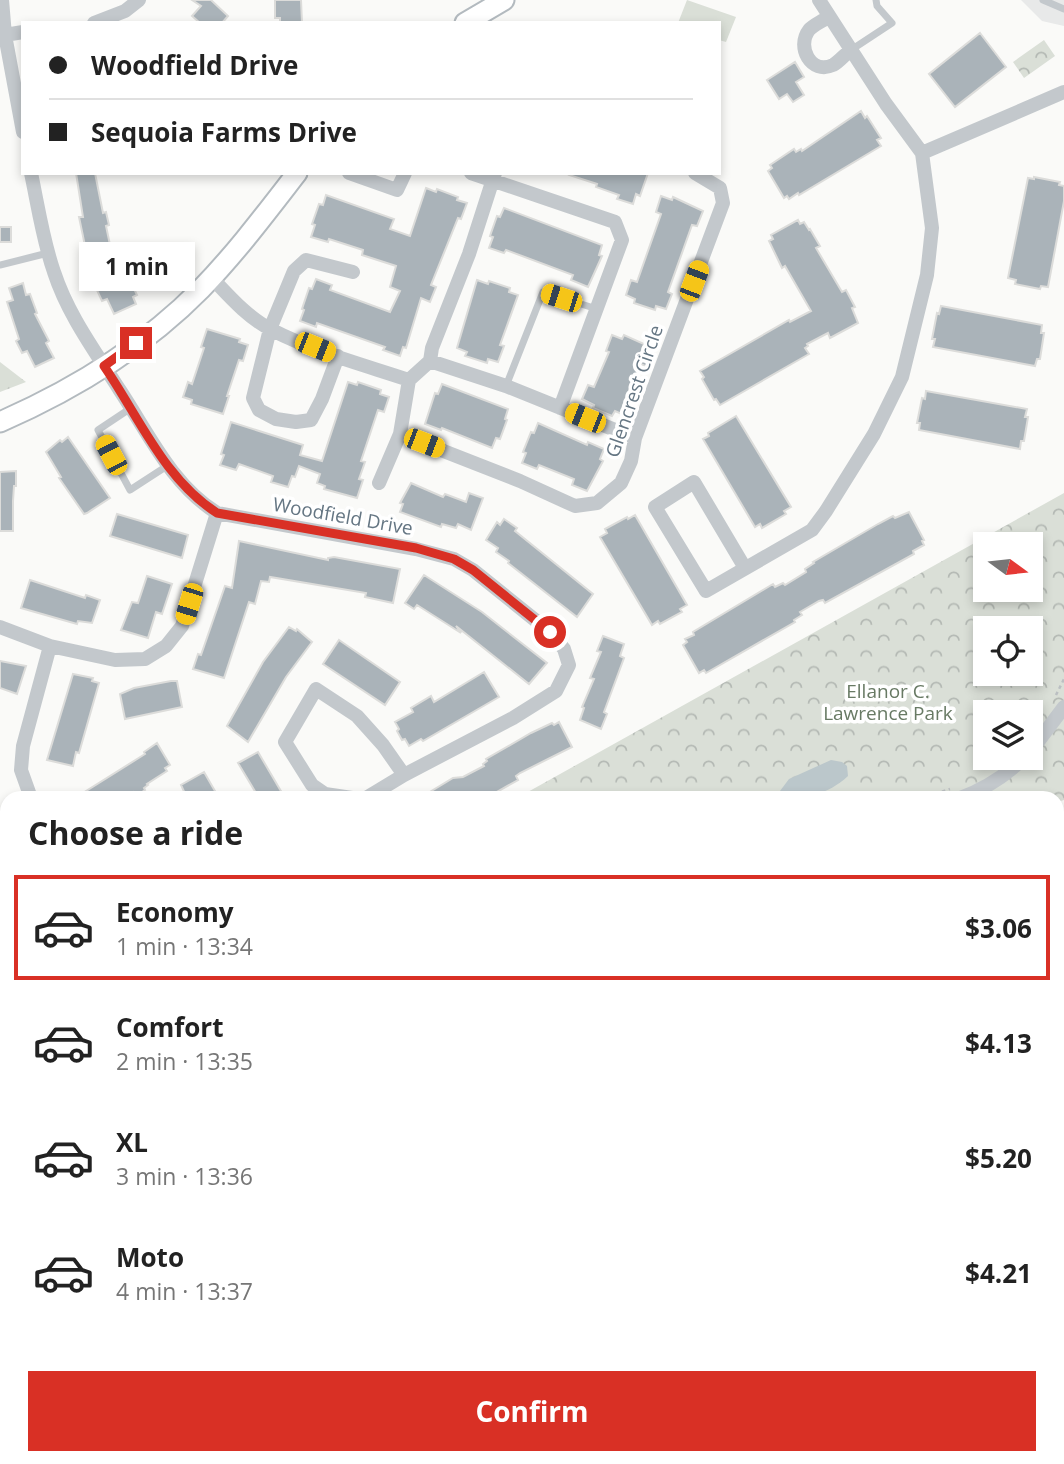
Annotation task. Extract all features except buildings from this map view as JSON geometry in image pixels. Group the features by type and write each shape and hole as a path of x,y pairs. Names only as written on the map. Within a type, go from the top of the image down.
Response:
{"street":[{"path":"2,0 5,35 21,121"},
{"path":"101,21 127,14 139,0"},
{"path":"468,21 505,0"},
{"path":"745,568 694,482 655,508 706,591 812,530 874,434 902,376 927,275 932,228 922,153 886,104 819,0"},
{"path":"828,17 809,30 804,43 805,54 812,63 823,66 833,65 850,50"},
{"path":"5,35 21,33"},
{"path":"922,153 1064,92"},
{"name":"Woodfield Drive","path":"31,175 48,253 64,299 167,466 199,502 217,513 416,548 454,559 473,570 550,632 564,649 569,665 556,691 513,718 378,791"},
{"path":"0,422 55,395 104,366 179,309 244,241 295,175"},
{"path":"355,175 397,190 404,175"},
{"name":"Glencrest Circle","path":"400,434 520,481 575,506 597,503 621,483 631,461 635,438 723,203 720,188 698,175"},
{"path":"379,483 400,434 409,380 430,361 432,348 469,254 493,177 615,222 622,240 560,408"},
{"path":"338,356 323,399 311,420 296,422 276,419 259,410 253,398 270,329 294,271 306,260 353,272"},
{"path":"211,277 236,303 270,329 409,380"},
{"path":"430,361 506,386 635,438"},
{"path":"0,627 50,646 115,660 145,659 166,646 182,626 217,513"},
{"path":"28,791 21,770 23,746 50,646"},
{"path":"320,791 312,786 285,741 316,689 357,716 383,745 404,775"},
{"path":"1043,735 1064,707"},
{"path":"978,791 1010,770"}],"lane":[{"path":"850,50 892,23 877,6 876,0"},
{"path":"1043,0 1064,9"},
{"path":"0,265 48,253"},
{"path":"506,386 543,292 597,309"},
{"path":"131,408 99,430 130,490 167,466"}],"shaded area":[{"path":"1021,0 1064,0 1064,26 1042,21"},
{"path":"831,760 847,766 848,776 823,791 780,791 789,779"}],"green space":[{"path":"687,0 736,17 726,42 721,41 721,21 679,21"},
{"path":"1044,40 1055,56 1024,78 1013,62"},
{"path":"0,362 26,382 0,392"},
{"name":"Ellanor C. Lawrence Park","path":"1064,493 1064,791 530,791 973,544 973,602 1043,602 1043,532 994,532"}],"route":[{"path":"136,343 104,366 170,471 199,502 217,513 416,548 454,559 473,570 550,632"}]}
